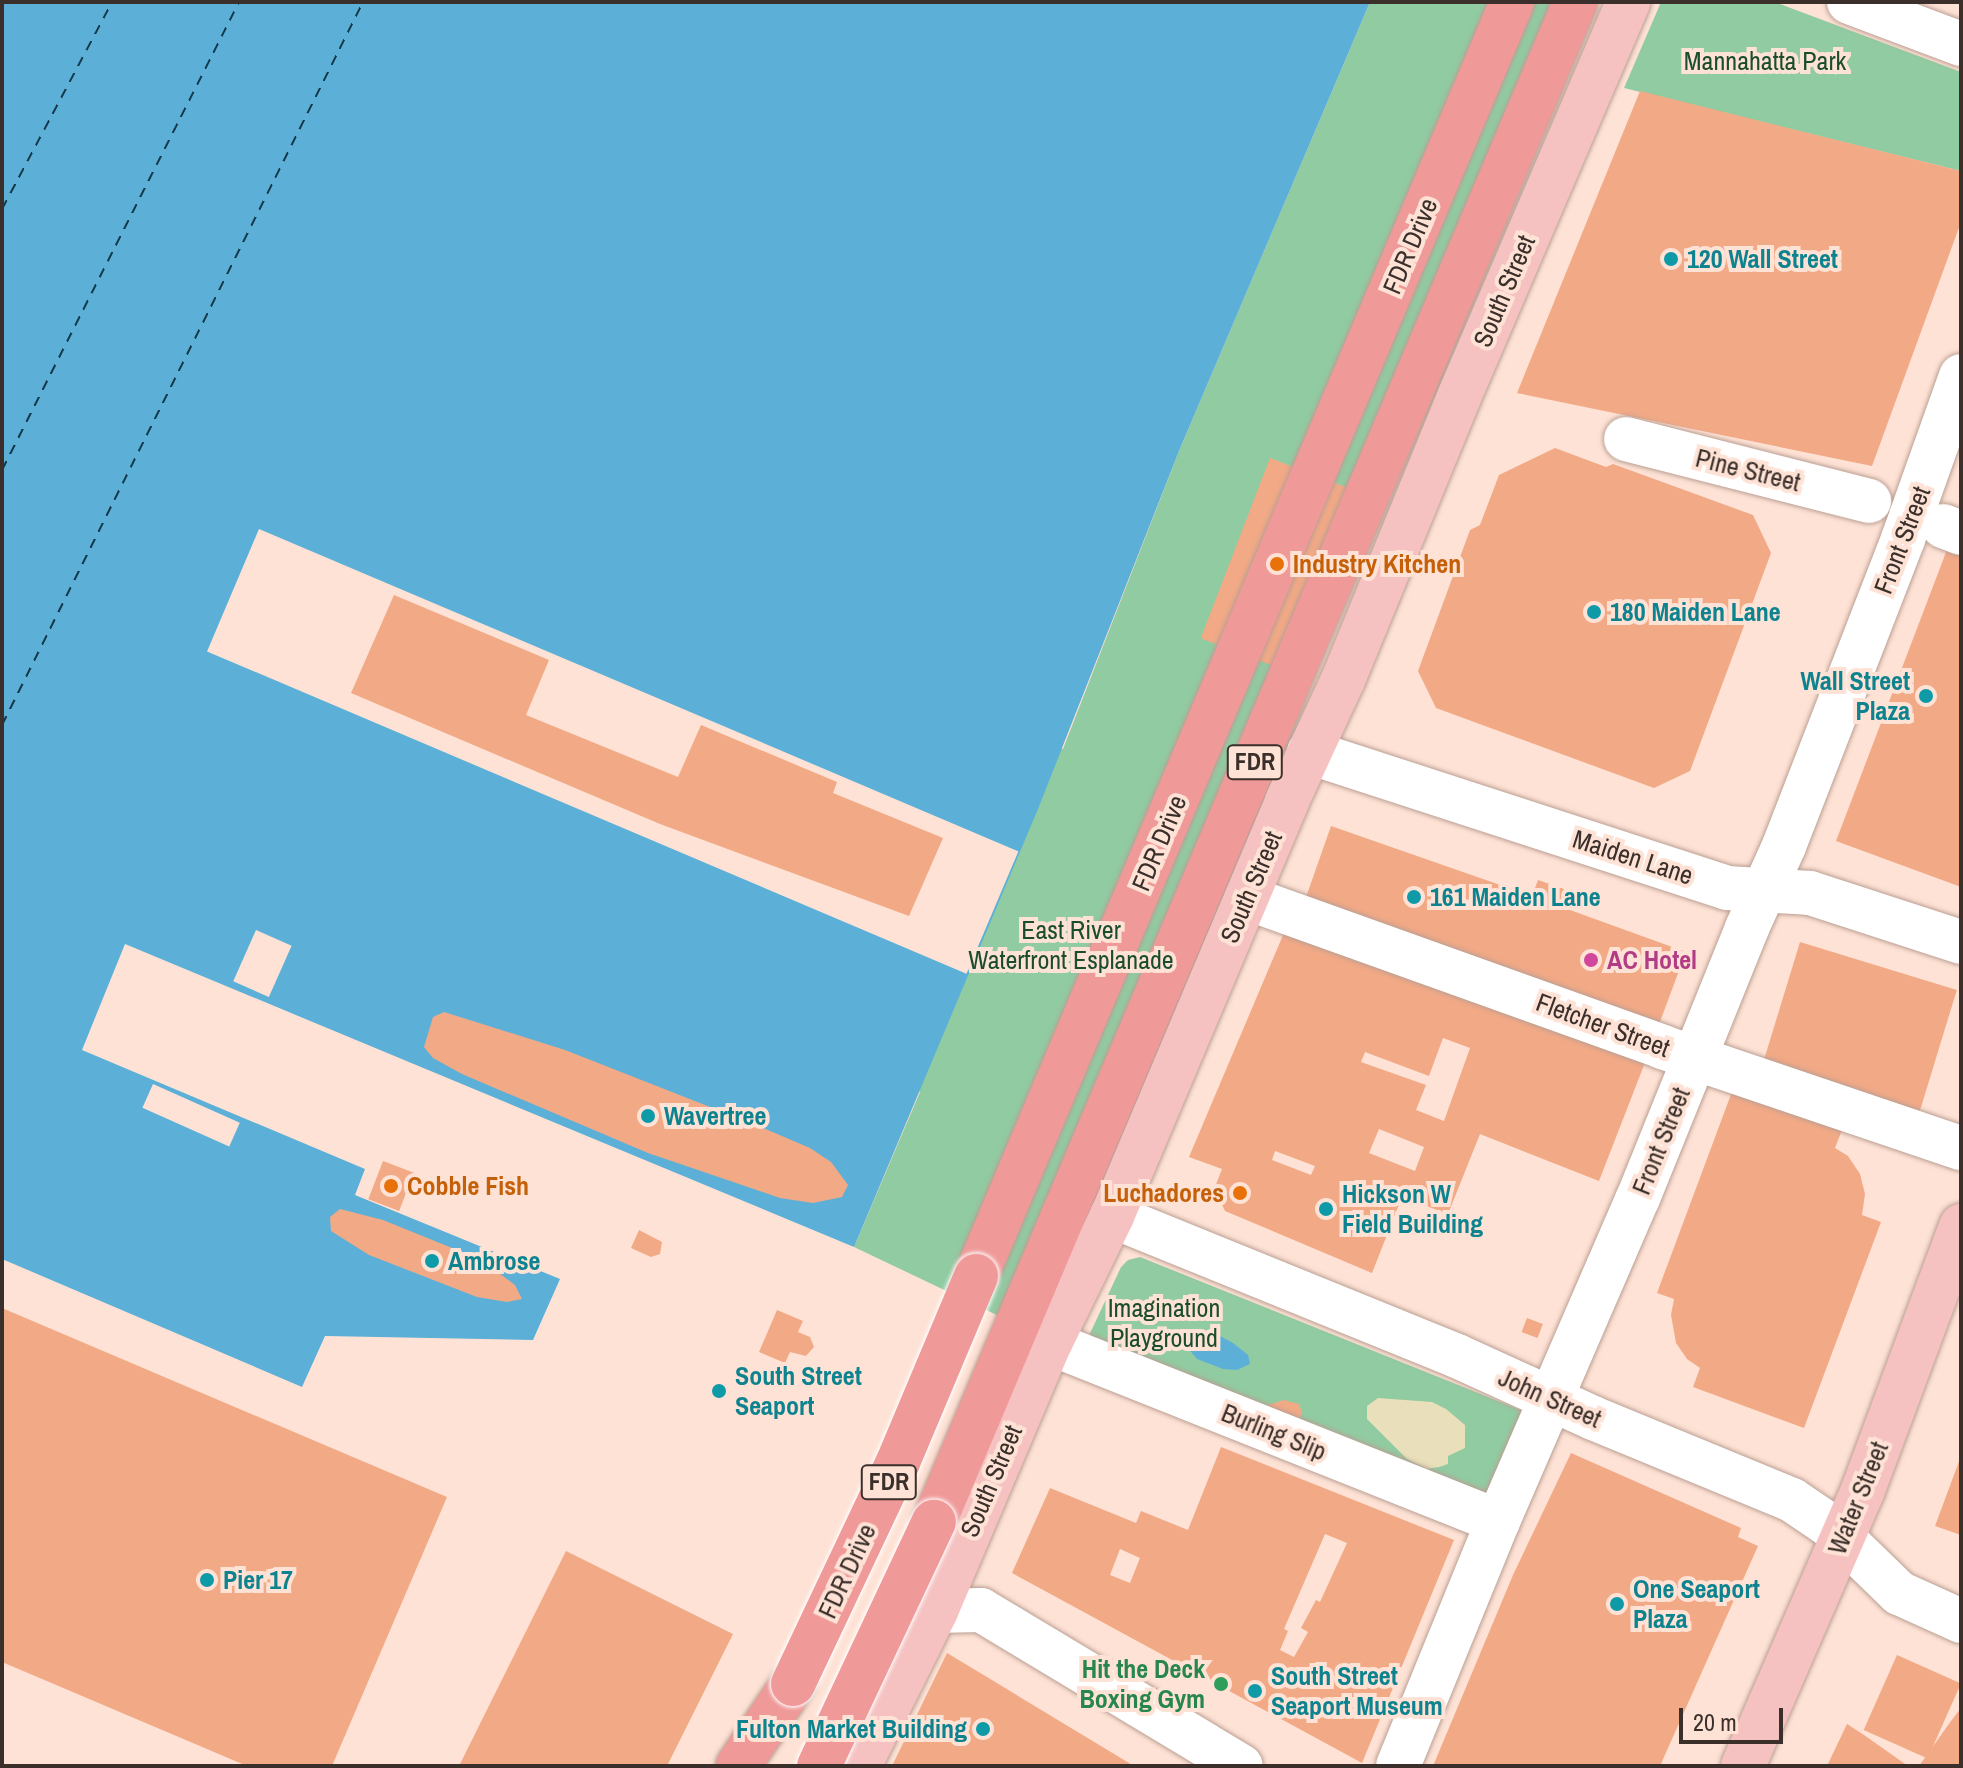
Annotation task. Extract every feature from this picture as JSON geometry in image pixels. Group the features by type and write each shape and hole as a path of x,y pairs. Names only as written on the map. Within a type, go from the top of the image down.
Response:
{"highway":[{"name":"FDR Drive","path":"752,1766 898,1462 1512,2"},
{"name":"FDR","path":"819,1766 985,1407 1575,2"},
{"path":"738,1766 793,1684"}],"main road":[{"name":"South Street","path":"859,1766 936,1611 1050,1343 1112,1216 1309,752 1343,680 1459,397 1628,2"},
{"name":"Water Street","path":"1743,1766 1843,1538 1961,1226"}],"street":[{"path":"1849,2 1961,44"},
{"name":"Front Street","path":"1398,1766 1764,891 1903,539 1961,376"},
{"name":"Pine Street","path":"1626,439 1869,501"},
{"name":"Maiden Lane","path":"1309,752 1727,888 1810,893 1961,942"},
{"name":"Fletcher Street","path":"1247,898 1694,1058 1961,1148"},
{"name":"John Street","path":"1112,1216 1457,1356 1550,1399 1792,1500 1843,1538 1899,1593 1961,1621"},
{"name":"Burling Slip","path":"1050,1343 1498,1521"},
{"path":"936,1611 981,1610 1241,1766"}],"green space":[{"name":"East River Waterfront Esplanade","path":"1370,2 1582,2 1001,1317 854,1247 920,1092 259,529 1063,749 1179,451"},
{"name":"Mannahatta Park","path":"1661,2 1775,2 1961,72 1961,171 1624,88"},
{"name":"Imagination Playground","path":"1140,1257 1523,1411 1489,1506 1086,1342 1121,1267 1128,1260"}],"sand":[{"path":"1378,1398 1432,1402 1446,1409 1465,1425 1465,1448 1448,1456 1448,1464 1439,1467 1427,1469 1407,1459 1367,1419 1367,1406"}],"water":[{"path":"2,2 1370,2 1179,451 1038,809 854,1247 125,944 82,1050 365,1169 355,1195 560,1279 533,1340 325,1336 302,1387 2,1259"},
{"path":"1197,1333 1220,1336 1233,1343 1248,1355 1250,1364 1237,1370 1223,1369 1197,1359 1187,1347 1188,1340"}],"pier":[{"path":"259,529 1018,851 966,974 207,651"},
{"path":"256,930 292,946 269,997 233,981"},
{"path":"153,1084 240,1123 229,1146 142,1108"}],"building":[{"path":"1640,91 1961,171 1961,222 1872,466 1517,393"},
{"name":"180 Maiden Lane","path":"1555,448 1606,467 1613,464 1753,515 1771,553 1690,771 1654,788 1436,708 1418,671 1470,530 1480,525 1499,475"},
{"name":"Industry Kitchen","path":"1270,458 1355,491 1286,671 1201,638"},
{"name":"Wall Street Plaza","path":"1948,547 1961,552 1961,887 1836,841"},
{"path":"394,595 549,660 526,715 678,777 701,725 837,782 833,793 943,838 909,916 660,824 351,693"},
{"path":"1331,826 1532,896 1538,880 1564,889 1559,906 1686,952 1658,1027 1305,900"},
{"path":"1286,928 1646,1060 1599,1181 1480,1134 1448,1214 1402,1197 1372,1273 1225,1211 1218,1196 1221,1189 1215,1187 1222,1169 1189,1157","holes":["1443,1038 1470,1048 1444,1121 1416,1110 1426,1085 1361,1062 1365,1052 1429,1076","1379,1129 1424,1147 1415,1171 1369,1153","1275,1151 1315,1166 1311,1175 1272,1160"]},
{"path":"1800,942 1957,990 1920,1110 1763,1062"},
{"name":"Wavertree","path":"444,1012 565,1050 761,1127 810,1148 831,1162 848,1185 842,1197 813,1203 780,1198 648,1153 462,1074 433,1058 424,1047 433,1017"},
{"path":"1733,1089 1842,1130 1835,1148 1848,1156 1860,1174 1865,1194 1862,1215 1881,1222 1804,1428 1693,1387 1700,1368 1687,1359 1676,1343 1671,1315 1674,1299 1657,1293"},
{"name":"Cobble Fish","path":"383,1161 414,1173 399,1211 368,1199"},
{"name":"Ambrose","path":"340,1209 383,1220 452,1248 492,1268 515,1285 522,1299 507,1302 477,1297 369,1255 331,1231 330,1217"},
{"path":"639,1230 662,1242 660,1254 651,1257 631,1248"},
{"name":"Pier 17","path":"2,1308 447,1497 332,1766 247,1766 2,1662"},
{"path":"777,1310 803,1321 798,1332 810,1337 814,1347 806,1356 790,1352 785,1363 759,1352"},
{"path":"1527,1318 1543,1324 1537,1338 1522,1332"},
{"path":"1284,1400 1299,1404 1302,1413 1299,1421 1265,1406"},
{"path":"1221,1447 1454,1540 1362,1763 1012,1573 1050,1488 1136,1523 1141,1511 1188,1530","holes":["1325,1534 1347,1543 1320,1602 1316,1600 1301,1628 1308,1632 1294,1657 1280,1650 1288,1631 1284,1629","1120,1549 1140,1558 1130,1583 1110,1575"]},
{"name":"One Seaport Plaza","path":"1571,1453 1741,1528 1738,1537 1758,1546 1660,1766 1433,1766 1513,1575"},
{"path":"1961,1456 1961,1535 1935,1526"},
{"path":"566,1551 733,1634 667,1766 459,1766"},
{"path":"947,1653 962,1662 1134,1766 892,1766"},
{"path":"1897,1655 1961,1683 1928,1758 1864,1730"},
{"path":"1961,1708 1961,1766 1919,1766 1951,1721"},
{"path":"1847,1724 1864,1735 1908,1766 1827,1766"}],"ferry route":[{"path":"2,209 112,2"},
{"path":"2,470 239,2"},
{"path":"2,725 363,2"}],"place":[{"name":"120 Wall Street","path":"1671,259"},
{"name":"Industry Kitchen","path":"1277,564"},
{"name":"180 Maiden Lane","path":"1594,612"},
{"name":"Wall Street Plaza","path":"1926,696"},
{"name":"161 Maiden Lane","path":"1414,897"},
{"name":"AC Hotel","path":"1591,960"},
{"name":"Wavertree","path":"648,1116"},
{"name":"Cobble Fish","path":"391,1186"},
{"name":"Luchadores","path":"1240,1193"},
{"name":"Hickson W Field Building","path":"1326,1209"},
{"name":"Ambrose","path":"432,1261"},
{"name":"South Street Seaport","path":"719,1391"},
{"name":"Pier 17","path":"207,1580"},
{"name":"One Seaport Plaza","path":"1617,1604"},
{"name":"Hit the Deck Boxing Gym","path":"1221,1684"},
{"name":"South Street Seaport Museum","path":"1255,1691"},
{"name":"Fulton Market Building","path":"983,1729"}]}
